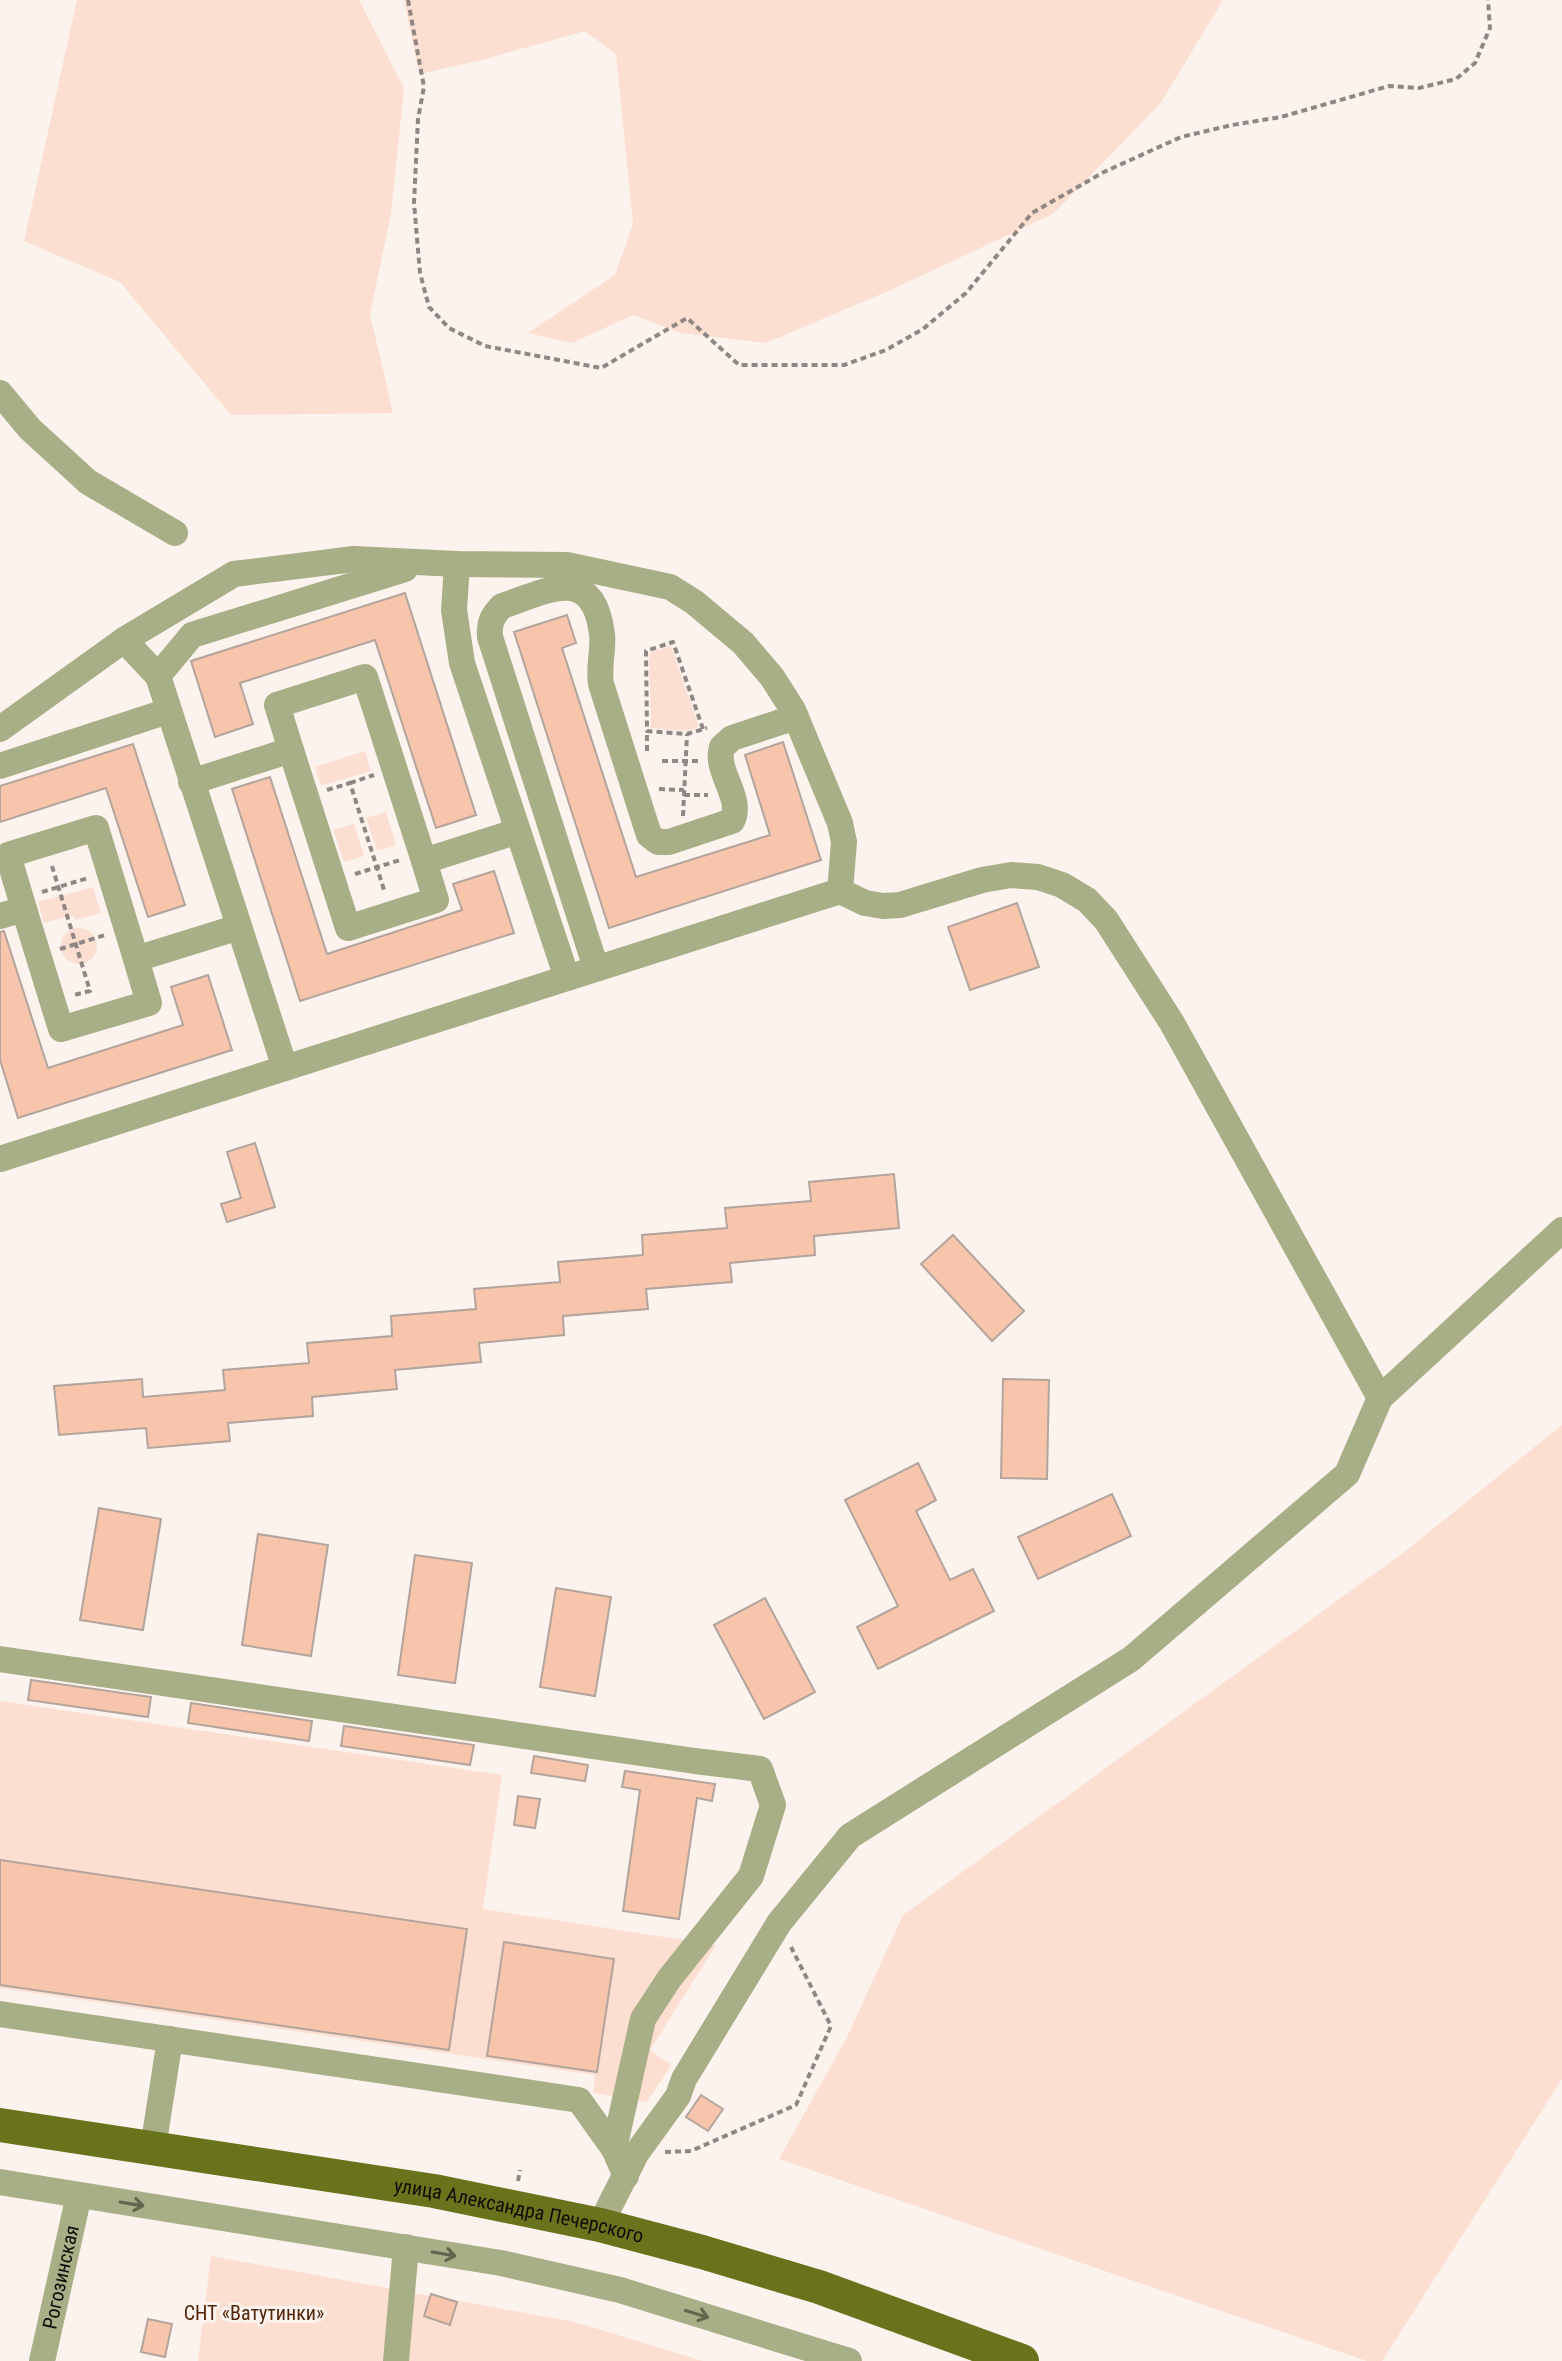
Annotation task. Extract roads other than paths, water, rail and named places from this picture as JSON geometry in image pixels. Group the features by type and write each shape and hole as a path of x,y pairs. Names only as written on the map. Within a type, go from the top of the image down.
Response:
{"main road":[{"name":"улица Александра Печерского","path":"0,2125 434,2191 600,2225 819,2287 1022,2361"}],"street":[{"path":"0,393 30,429 88,482 175,533"},
{"path":"0,729 124,640 234,574 354,559 567,565 670,587 707,612 743,643 772,677 796,717 843,833 840,891"},
{"path":"158,676 192,635 425,562"},
{"path":"457,564 454,610 462,663 567,978"},
{"path":"596,968 490,637 491,620 502,606 559,588 579,589 591,598 602,632 601,684 649,835 662,843 727,824 734,817 735,808 720,761 726,741 796,717"},
{"path":"124,640 158,676 285,1068"},
{"path":"365,677 422,857 436,900 348,928 277,705 365,677"},
{"path":"0,766 168,711"},
{"path":"191,782 291,750"},
{"path":"96,828 149,1003 61,1029 38,955 15,908 8,855 96,828"},
{"path":"422,857 518,831"},
{"path":"0,1159 840,891 865,903 900,905 982,880 1011,875 1038,877 1062,885 1087,900 1106,920 1172,1023 1380,1398"},
{"path":"136,959 239,927"},
{"path":"625,2160 678,2096 684,2079 779,1923 850,1836 1131,1659 1347,1474 1380,1398 1562,1230"},
{"path":"0,1659 760,1769 773,1805 751,1876 669,1979 643,2019 625,2160 600,2225"},
{"path":"0,2014 579,2100 625,2160"},
{"path":"0,2108 139,2145 170,2039"},
{"path":"0,2182 501,2263 620,2290 843,2360"},
{"name":"Рогозинская","path":"42,2361 79,2195"},
{"path":"396,2361 406,2247"}],"park label":[{"name":"СНТ «Ватутинки»","path":"254,2313"}]}
